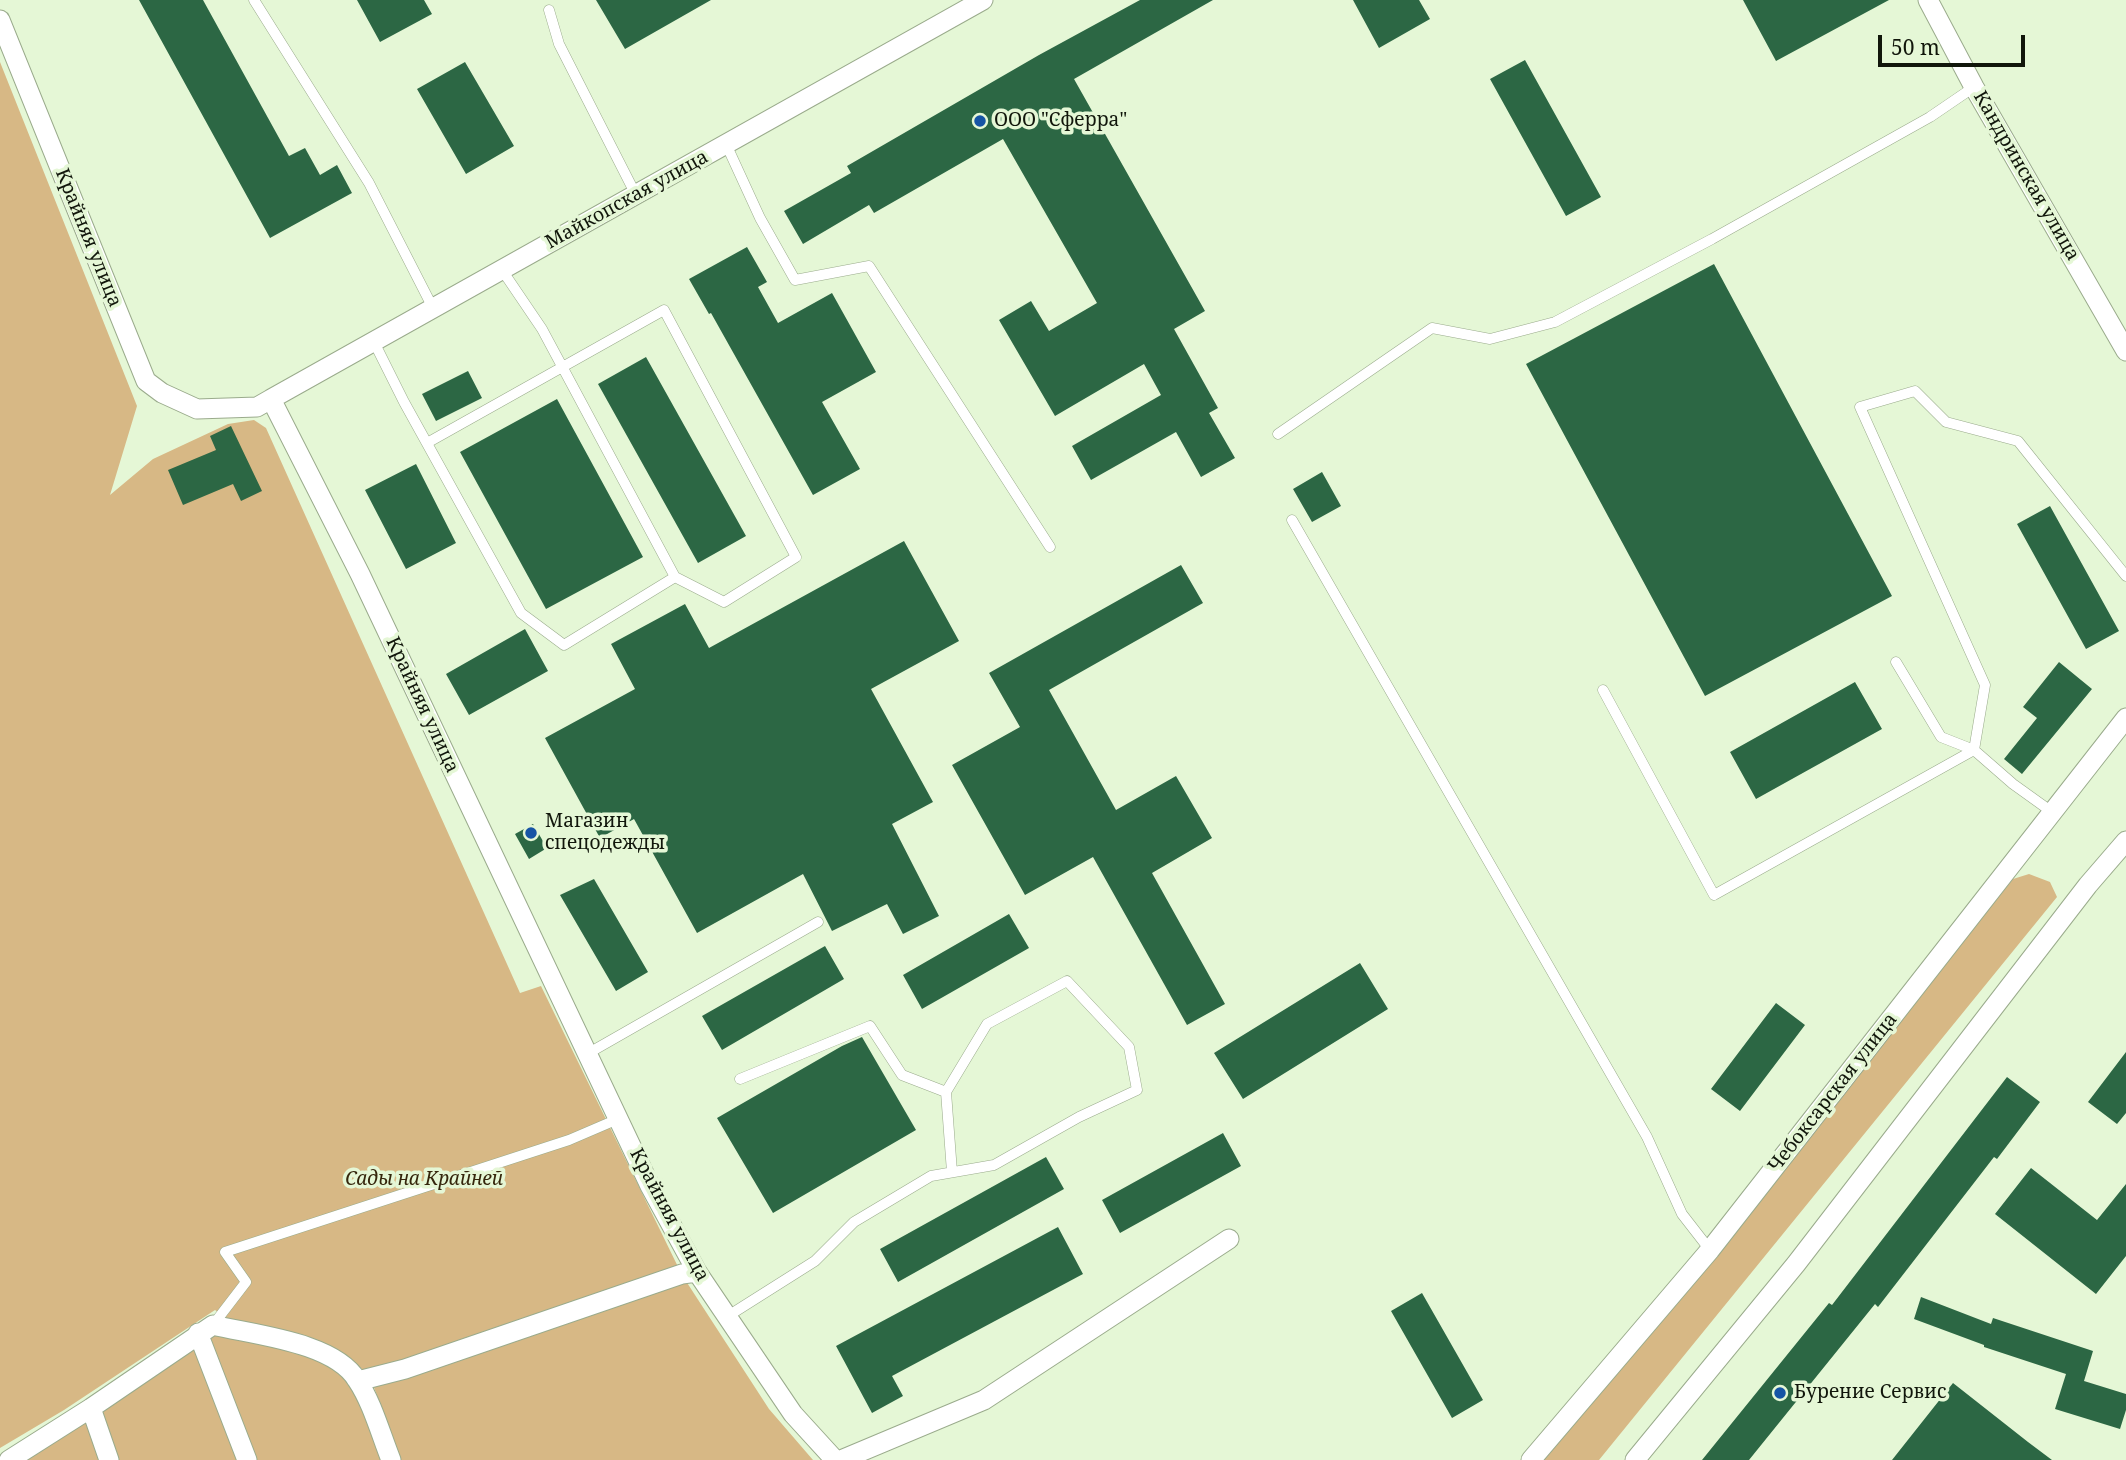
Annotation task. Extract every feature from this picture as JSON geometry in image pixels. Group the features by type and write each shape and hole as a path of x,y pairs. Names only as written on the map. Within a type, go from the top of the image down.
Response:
{"street":[{"name":"Майкопская улица","path":"271,400 983,0"},
{"name":"Кандринская улица","path":"1928,0 2126,351"},
{"name":"Крайняя улица","path":"0,20 146,382 162,393 197,409 257,407 271,400 360,574 650,1186 697,1272 793,1414 835,1460"},
{"name":"Чебоксарская улица","path":"1531,1460 1710,1250 2126,718"},
{"path":"1635,1460 1797,1264 2088,885 2126,841"},
{"path":"841,1460 984,1400 1229,1239"},
{"path":"358,1381 405,1369 697,1272"},
{"path":"205,1329 247,1460"},
{"path":"9,1460 91,1408 205,1329 299,1345 331,1356 347,1367 358,1381 391,1460"},
{"path":"91,1408 109,1460"}],"lane":[{"path":"254,0 369,183 433,308"},
{"path":"549,10 559,44 635,195"},
{"path":"1278,433 1432,328 1490,339 1555,322 1712,239 1930,117 1975,87"},
{"path":"726,144 760,218 794,280 869,265 1051,547"},
{"path":"427,443 563,368 664,310 796,557 724,602 675,577 563,368 542,329 502,270"},
{"path":"374,341 521,613 564,645 675,577"},
{"path":"1975,750 1985,685 1860,407 1915,391 1946,422 2018,441 2126,576"},
{"path":"1292,520 1647,1137 1682,1214 1710,1250"},
{"path":"1896,662 1941,737 1975,750 2013,784 2052,812"},
{"path":"1603,690 1714,895 1975,750"},
{"path":"587,1054 818,922"},
{"path":"728,1316 815,1261 854,1222 930,1176 994,1165 1079,1117 1137,1090 1129,1047 1067,981 987,1024 946,1092 952,1172"},
{"path":"740,1079 870,1026 902,1075 946,1092"},
{"path":"205,1329 246,1282 226,1252 569,1140 618,1119"}],"green space":[{"name":"Сады на Крайней","path":"0,62 137,406 110,495 153,459 228,424 254,420 266,428 520,993 541,986 682,1275 769,1409 813,1460 401,1460 369,1374 331,1347 344,1362 389,1460 0,1460 0,1457 77,1414 214,1328 257,1340 215,1310 64,1410 0,1448"},
{"path":"2029,874 2050,882 2057,897 1599,1460 1539,1460 2013,879"}],"building":[{"path":"139,0 203,0 289,156 305,148 320,175 337,165 352,193 270,238"},
{"path":"357,0 424,0 432,14 380,42"},
{"path":"596,0 711,0 625,49"},
{"path":"1140,0 1213,0 1074,79 1205,311 1174,329 1218,408 1209,413 1235,458 1201,477 1176,432 1091,480 1072,446 1161,395 1144,364 1055,416 999,320 1031,301 1049,331 1097,303 1003,139 874,213 869,205 803,244 784,211 851,173 847,166"},
{"path":"1353,0 1419,0 1430,19 1379,48"},
{"path":"1743,0 1889,0 1776,61"},
{"path":"1525,60 1601,197 1566,216 1490,79"},
{"path":"465,62 514,146 466,174 417,89"},
{"path":"747,247 767,282 758,287 778,323 832,293 876,372 822,402 860,469 813,495 711,313 709,314 689,279"},
{"path":"1714,264 1892,596 1705,696 1526,364"},
{"path":"646,357 746,536 698,563 598,384"},
{"path":"468,371 482,398 436,421 422,394"},
{"path":"557,399 643,557 546,609 460,452"},
{"path":"231,426 262,491 241,501 233,484 183,505 168,470 216,450 210,436"},
{"path":"416,464 456,543 406,569 365,490"},
{"path":"1322,472 1341,506 1312,522 1293,489"},
{"path":"2050,506 2119,631 2086,649 2017,524"},
{"path":"904,541 959,641 871,689 933,802 892,824 939,916 903,934 887,904 832,931 803,874 697,933 634,819 600,838 545,738 635,689 611,644 685,604 709,648"},
{"path":"1181,565 1203,603 1049,690 1116,810 1176,776 1212,838 1152,873 1225,1004 1187,1025 1093,857 1025,895 952,765 1020,727 989,673"},
{"path":"525,629 548,671 469,715 446,674"},
{"path":"2059,662 2092,689 2022,774 2004,759 2037,718 2023,707"},
{"path":"1855,682 1882,729 1756,799 1730,752"},
{"path":"533,824 547,848 529,859 515,834"},
{"path":"594,879 648,972 616,991 560,895"},
{"path":"1009,914 1029,948 922,1009 903,975"},
{"path":"825,946 844,979 722,1050 702,1016"},
{"path":"1360,963 1388,1009 1243,1099 1214,1053"},
{"path":"1776,1003 1805,1025 1740,1111 1711,1089"},
{"path":"862,1037 916,1130 773,1213 717,1118"},
{"path":"2126,1052 2126,1113 2117,1124 2088,1102"},
{"path":"2007,1077 2040,1102 1997,1159 1994,1157 1878,1307 1875,1304 1749,1460 1702,1460 1829,1303 1832,1305"},
{"path":"1223,1133 1241,1166 1120,1233 1102,1200"},
{"path":"1046,1157 1064,1189 898,1282 880,1249"},
{"path":"2031,1168 2097,1220 2126,1184 2126,1256 2096,1294 1995,1214"},
{"path":"1058,1227 1083,1274 892,1376 903,1396 872,1413 836,1346"},
{"path":"1422,1293 1483,1400 1452,1418 1391,1311"},
{"path":"1921,1297 1991,1324 1993,1318 2093,1351 2084,1381 2126,1394 2126,1410 2120,1429 2055,1409 2066,1374 1984,1347 1914,1319"},
{"path":"1953,1383 2028,1442 2052,1460 1892,1460"}],"place":[{"name":"ООО \"Сферра\"","path":"980,121"},
{"name":"Магазин спецодежды","path":"531,833"},
{"name":"Бурение Сервис","path":"1780,1393"}]}
